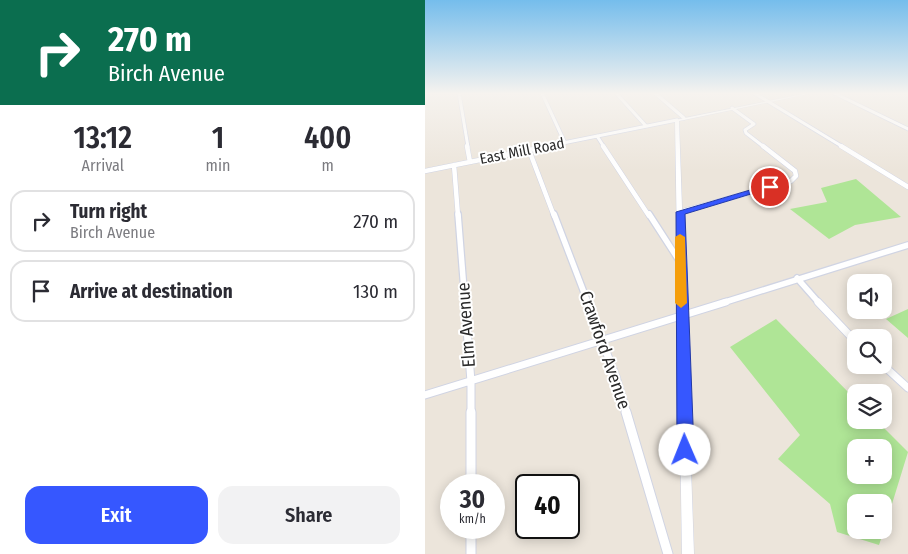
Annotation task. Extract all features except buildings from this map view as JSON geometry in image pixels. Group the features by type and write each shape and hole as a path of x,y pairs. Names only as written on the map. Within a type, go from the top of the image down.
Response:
{"street":[{"path":"463,119 470,162"},
{"path":"554,119 565,142"},
{"path":"640,119 646,126"},
{"path":"681,119 680,262 688,554"},
{"name":"East Mill Road","path":"425,171 681,119"},
{"path":"680,212 791,181 796,176 792,168 746,133 745,130 754,124 747,119"},
{"path":"797,119 908,187"},
{"path":"888,119 908,129"},
{"path":"597,136 680,262"},
{"name":"Crawford Avenue","path":"529,150 603,339 668,554"},
{"name":"Elm Avenue","path":"454,165 471,382 471,474"},
{"path":"425,395 908,245"},
{"path":"797,278 847,333"},
{"path":"892,373 908,388"},
{"path":"471,539 471,554"}],"green space":[{"path":"856,179 901,217 855,225 829,239 790,209 827,202 821,188"},
{"path":"908,309 908,338 886,319 892,319 892,316"},
{"path":"776,319 847,391 847,429 885,429 908,452 892,504 892,494 847,494 847,535 837,532 830,504 778,459 800,435 730,347"},
{"path":"860,539 881,539 879,545"}],"slow traffic":[{"path":"680,237 681,303"}],"route":[{"path":"685,450 680,212 770,187"}]}
